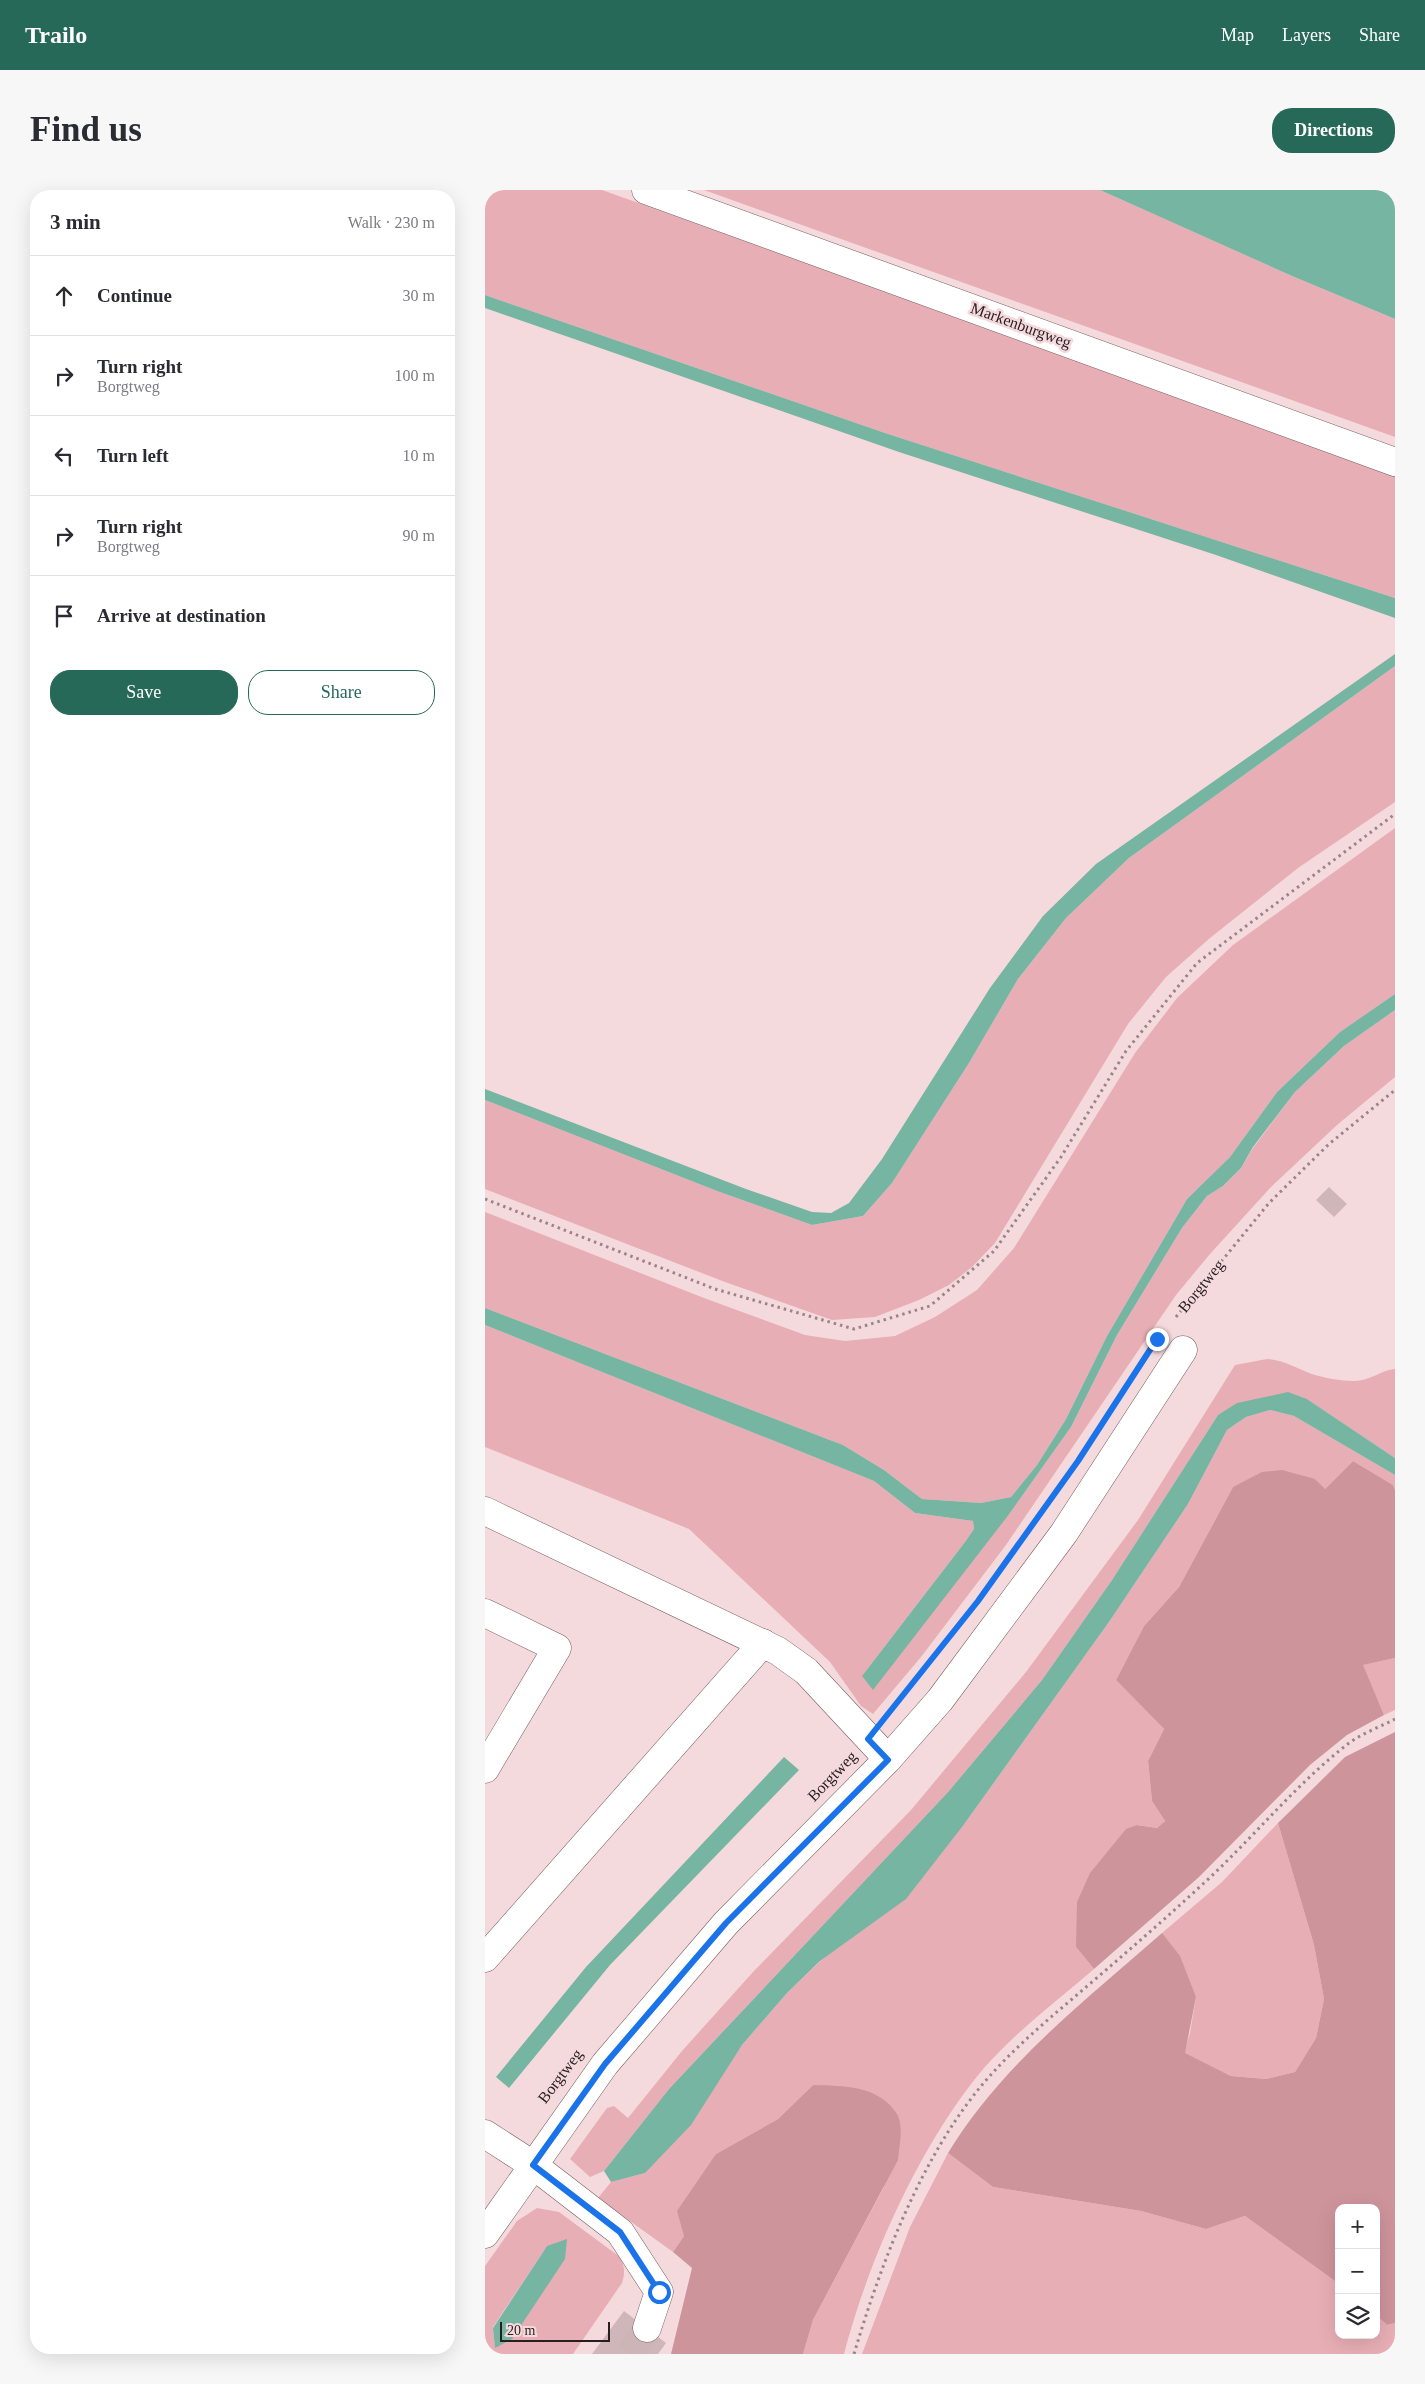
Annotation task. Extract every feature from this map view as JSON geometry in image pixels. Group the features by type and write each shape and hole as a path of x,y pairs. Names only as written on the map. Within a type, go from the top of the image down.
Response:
{"street":[{"name":"Markenburgweg","path":"646,190 1395,462"},
{"name":"Borgtweg","path":"485,2234 605,2064 726,1923 888,1760 940,1700 1064,1533 1183,1350"},
{"path":"485,1511 778,1650 806,1670 888,1760"},
{"path":"485,1613 557,1648 485,1769"},
{"path":"485,1958 763,1643"},
{"path":"485,2134 533,2165 620,2232 659,2292 647,2328"}],"path":[{"path":"485,1199 715,1289 854,1329 930,1306 995,1251 1061,1157 1125,1051 1197,963 1395,814"},
{"name":"Borgtweg","path":"1170,1324 1269,1204 1329,1144 1395,1090"},
{"path":"854,2354 867,2308 896,2233 938,2149 960,2114 983,2083 1044,2023 1157,1927 1316,1771 1351,1741 1395,1719"}],"shaded area":[{"path":"485,190 602,190 1395,473 1395,598 885,433 485,295"},
{"path":"704,190 1100,190 1292,276 1395,319 1395,437"},
{"path":"1100,190 1395,190 1395,319 1292,276"},
{"path":"485,295 885,433 1395,598 1395,618 1216,555 899,452 485,308"},
{"path":"1395,654 1395,666 1129,858 1066,918 1018,979 969,1063 892,1183 863,1216 812,1225 717,1191 485,1100 485,1089 746,1189 812,1212 831,1213 849,1203 882,1159 990,988 1043,916 1096,864"},
{"path":"1395,666 1395,802 1298,868 1210,938 1166,977 1128,1024 995,1243 972,1267 949,1285 919,1300 875,1317 832,1320 725,1282 485,1189 485,1100 717,1191 812,1225 863,1216 892,1183 969,1063 1018,979 1066,918 1129,858"},
{"path":"1395,828 1395,994 1340,1032 1277,1092 1230,1157 1187,1199 1107,1336 1066,1419 1037,1465 1011,1497 981,1503 922,1499 884,1470 843,1445 485,1308 485,1212 704,1298 805,1335 845,1341 895,1336 935,1317 977,1290 1014,1248 1135,1053 1177,998 1233,945"},
{"path":"1395,994 1395,1010 1344,1046 1295,1092 1253,1147 1241,1168 1223,1186 1207,1196 1182,1228 1117,1335 1071,1427 1010,1513 873,1690 862,1676 965,1542 974,1529 973,1521 915,1513 874,1481 485,1325 485,1308 843,1445 884,1470 922,1499 981,1503 1011,1497 1037,1465 1066,1419 1107,1336 1187,1199 1230,1157 1277,1092 1340,1032"},
{"path":"1395,1010 1395,1077 1337,1125 1271,1187 1210,1254 1176,1295 1006,1545 921,1657 873,1714 861,1706 830,1662 689,1529 485,1447 485,1325 874,1481 915,1513 973,1521 974,1529 965,1542 862,1676 1010,1513 1071,1427 1117,1335 1182,1228 1207,1196 1223,1186 1241,1168 1253,1148 1295,1092 1344,1046"},
{"path":"1267,1359 1285,1363 1317,1375 1354,1381 1360,1381 1395,1369 1395,1458 1307,1399 1218,1415 1112,1580 1042,1680 949,1791 669,2089 604,2171 590,2177 570,2159 607,2108 614,2106 628,2118 682,2051 753,1972 911,1810 1026,1672 1138,1520 1235,1365"},
{"path":"1288,1392 1307,1399 1395,1458 1395,1475 1294,1416 1270,1410 1246,1417 1227,1430 1188,1504 1109,1622 965,1823 906,1899 820,1961 787,1993 742,2045 691,2125 645,2173 611,2182 604,2171 669,2089 949,1791 1042,1680 1112,1580 1218,1415 1237,1403"},
{"path":"1270,1410 1294,1416 1395,1475 1395,1490 1393,1485 1353,1461 1325,1489 1233,1487 1179,1587 1144,1626 1116,1680 1164,1729 1148,1761 1152,1801 1165,1821 1157,1828 1137,1825 1076,1947 1094,1969 1002,2049 975,2079 953,2109 933,2141 896,2210 866,2283 844,2354 803,2354 813,2320 884,2187 813,2085 778,2119 716,2154 684,2236 673,2252 598,2198 611,2182 645,2173 742,2045 787,1993 965,1823 1109,1622 1188,1504 1227,1430 1246,1417"},
{"path":"1353,1461 1393,1485 1395,1490 1395,1658 1363,1665 1384,1715 1347,1735 1310,1765 1199,1877 1094,1969 1076,1947 1077,1902 1090,1873 1126,1829 1137,1825 1157,1828 1165,1821 1152,1801 1148,1761 1164,1729 1116,1680 1144,1626 1179,1587 1233,1487 1262,1472 1282,1470 1315,1479 1325,1489"},
{"path":"1395,1658 1395,1710 1384,1715 1362,1665"},
{"path":"1395,1732 1395,2323 1387,2325 1380,2319 1380,2204 1335,2204 1335,2281 1245,2216 1206,2229 1141,2211 993,2187 948,2153 993,2091 1019,2062 1046,2035 1162,1933 1180,1956 1196,1997 1185,2053 1231,2076 1266,2079 1295,2072 1316,2038 1324,1999 1314,1945 1278,1823 1345,1757"},
{"path":"784,1757 799,1770 610,1965 509,2088 496,2077 586,1967"},
{"path":"1278,1823 1314,1945 1324,1999 1316,2038 1295,2072 1266,2079 1231,2076 1184,2053 1190,2033 1196,1997 1162,1933 1222,1882"},
{"path":"813,2085 848,2087 870,2092 881,2097 897,2114 901,2137 898,2160 813,2320 803,2354 671,2354 692,2268 673,2252 684,2236 677,2211 716,2154 778,2119"},
{"path":"948,2153 993,2187 1141,2211 1206,2229 1245,2216 1335,2281 1335,2339 1380,2339 1380,2319 1387,2325 1395,2323 1395,2354 862,2354 910,2227"},
{"path":"537,2208 559,2212 620,2257 622,2261 624,2276 622,2283 573,2354 485,2354 485,2266 517,2221","holes":["547,2246 495,2347 493,2327"]},
{"path":"567,2239 565,2259 512,2339 495,2348 493,2328 547,2246"}],"building":[{"path":"1329,1187 1347,1204 1334,1217 1316,1200"},
{"path":"624,2311 666,2343 658,2354 592,2354"}],"tunnel":[{"path":"630,2354 647,2328"}],"route":[{"path":"659,2292 620,2232 533,2165 605,2064 726,1923 888,1760 868,1739 978,1601 1078,1461 1157,1339"}]}
